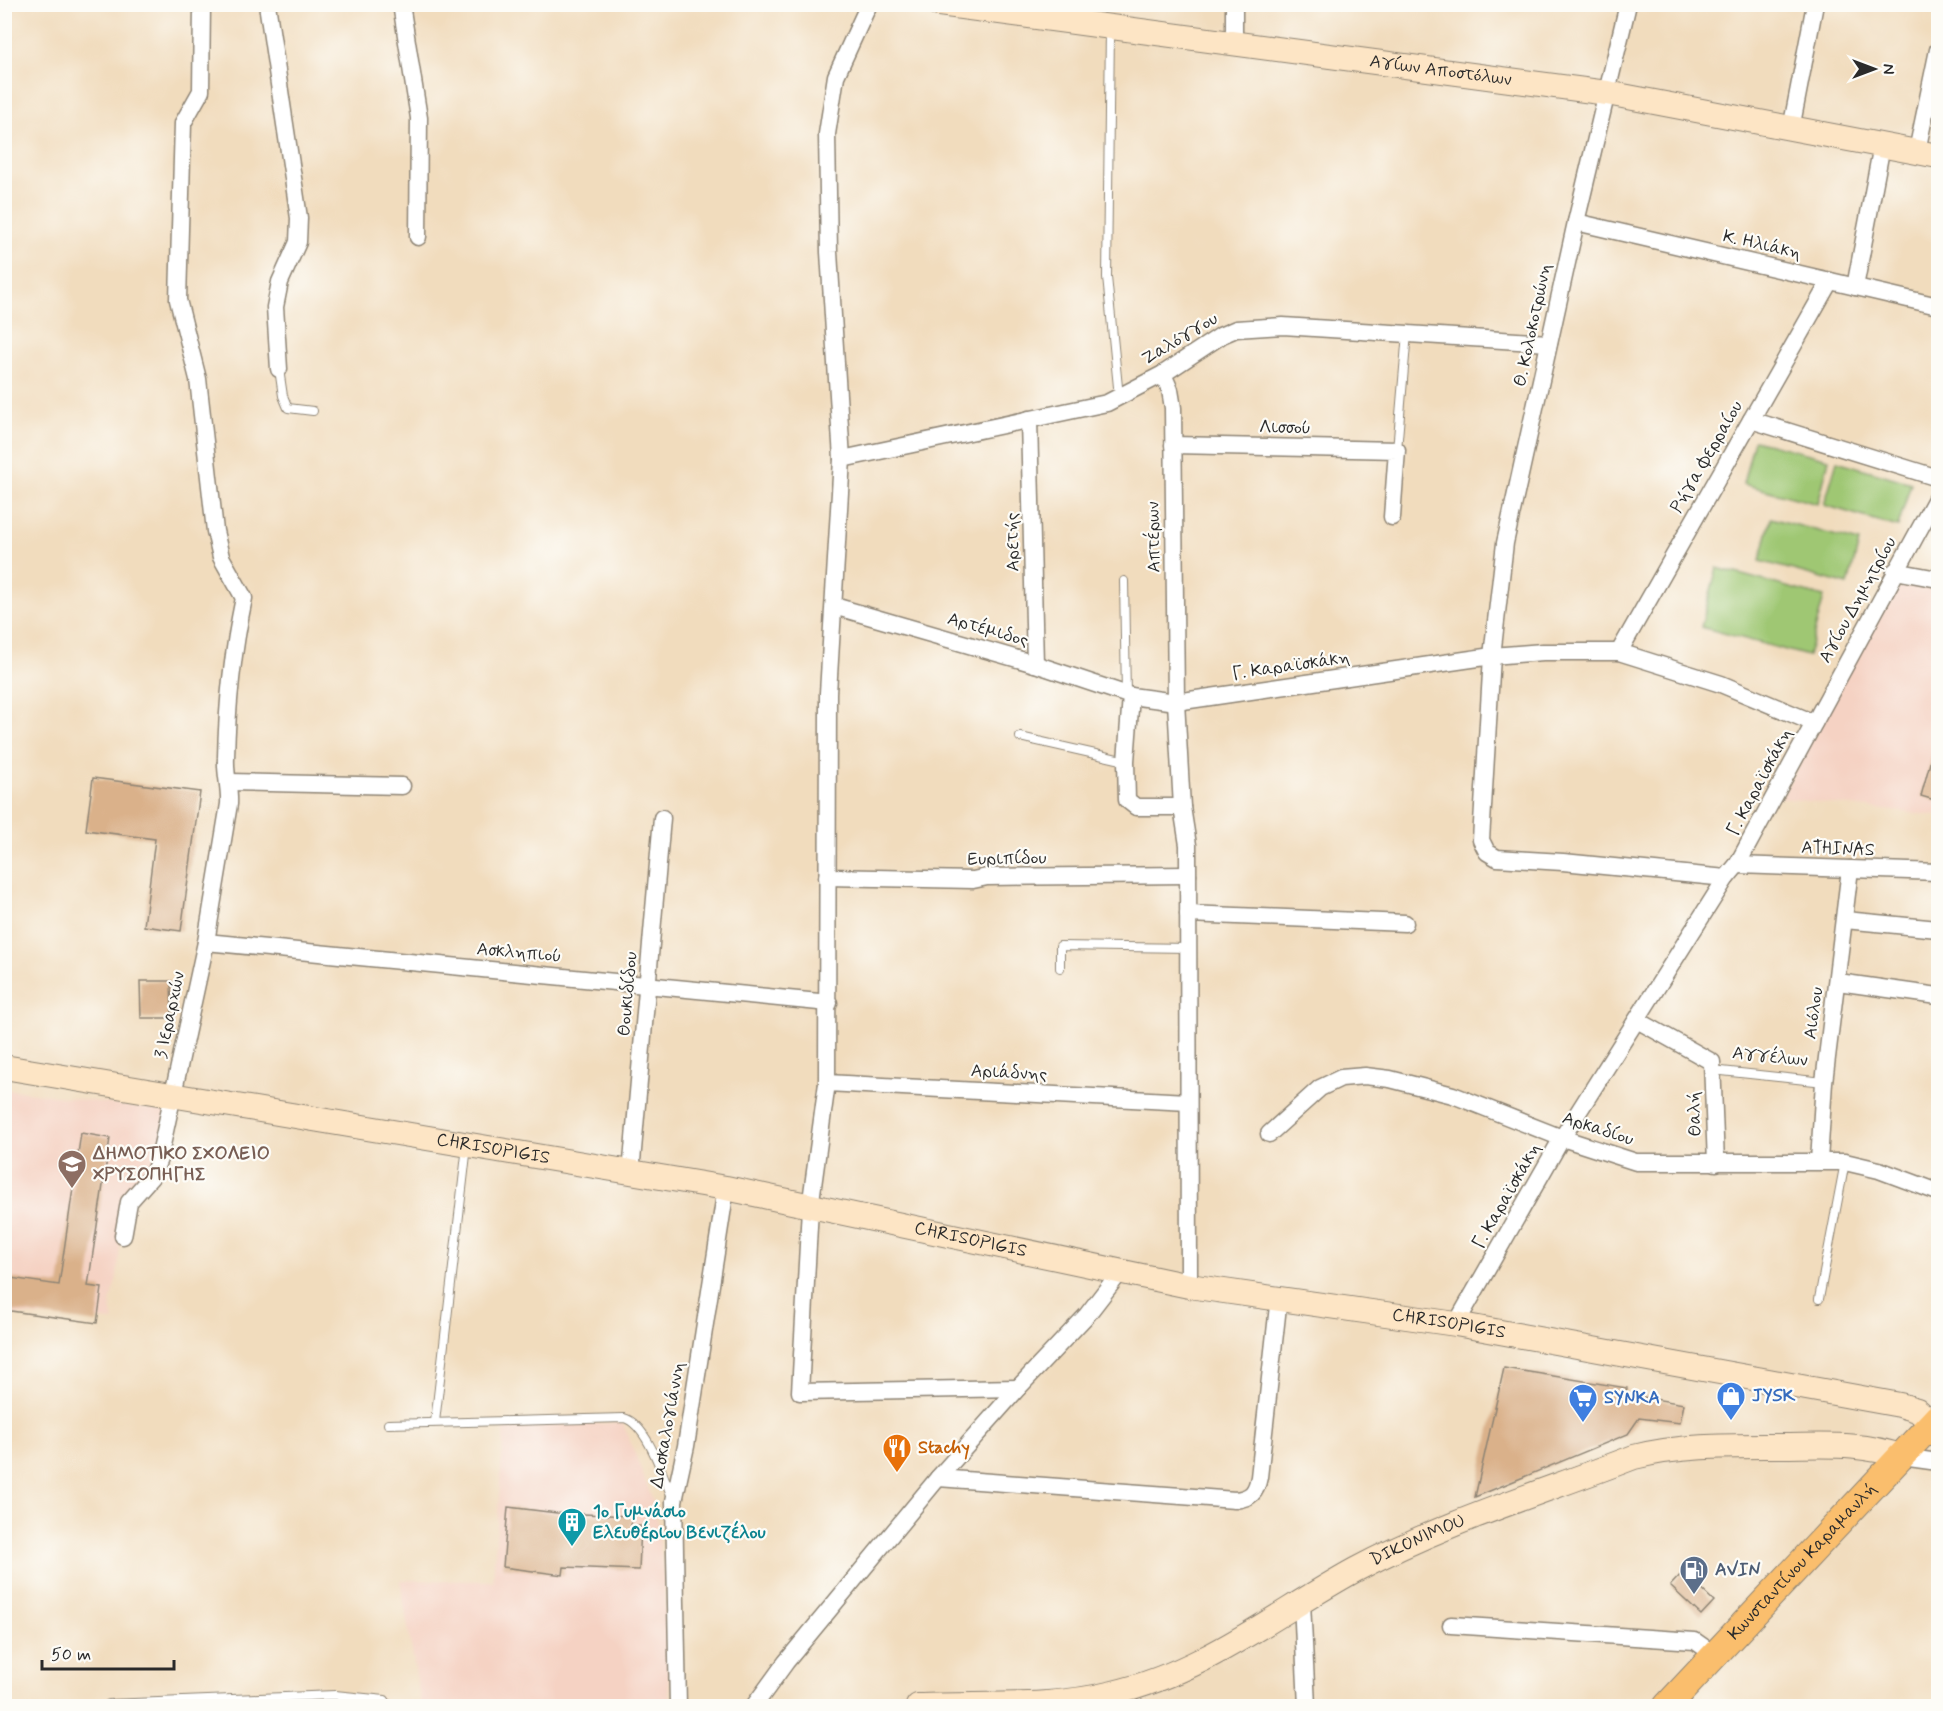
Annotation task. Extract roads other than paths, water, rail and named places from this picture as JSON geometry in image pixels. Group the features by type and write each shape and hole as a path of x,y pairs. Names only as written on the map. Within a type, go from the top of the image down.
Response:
{"main road":[{"name":"Κωνσταντίνου Καραμανλή","path":"1667,1707 1935,1420"}],"street":[{"name":"3 Ιεραρχών","path":"123,1236 129,1202 152,1176 159,1159 206,942 230,787 225,760 236,638 244,598 221,557 214,531 198,379 178,300 183,123 201,91 202,4"},
{"path":"267,4 299,218 298,242 280,282 274,307 279,369"},
{"path":"401,4 419,118 418,237"},
{"path":"868,4 836,76 827,134 829,252 842,459 828,693 827,1083 810,1208 800,1392 1018,1388"},
{"name":"Αγίων Αποστόλων","path":"939,4 1024,11 1110,28 1606,93 1928,154"},
{"path":"1234,4 1234,45"},
{"name":"Θ. Κολοκοτρώνη","path":"1628,4 1576,222 1505,543 1492,656 1480,829 1487,852 1497,858 1731,871"},
{"path":"1791,129 1815,4"},
{"path":"1928,154 1938,50"},
{"path":"1855,287 1882,145"},
{"name":"Κ. Ηλιάκη","path":"1576,222 1938,306"},
{"name":"Ρήγα Φερραίου","path":"1619,652 1830,281"},
{"name":"Ζαλόγγου","path":"842,459 1088,408 1119,397 1163,374 1222,335 1236,329 1283,326 1549,343"},
{"name":"Απτέρων","path":"1163,374 1170,390 1173,408 1176,702"},
{"name":"Αρετής","path":"1029,419 1035,664"},
{"path":"1751,420 1938,478"},
{"name":"Λισσού","path":"1173,445 1397,450"},
{"path":"1392,517 1397,450"},
{"name":"Αγίου Δημητρίου","path":"1814,723 1938,495"},
{"path":"1895,571 1938,579"},
{"name":"Αρτέμιδος","path":"834,606 1035,664 1128,696"},
{"name":"Γ. Καραϊσκάκη","path":"1128,696 1176,702 1492,656 1543,652 1619,652 1721,684 1814,723 1731,871 1562,1138 1456,1324"},
{"path":"1128,696 1125,794 1131,805 1182,807"},
{"path":"1176,702 1182,807 1188,845 1189,1286"},
{"path":"230,787 402,786"},
{"name":"Θουκιδίδου","path":"632,1173 662,818"},
{"name":"ATHINAS","path":"1731,871 1850,869 1938,872"},
{"name":"Αιόλου","path":"1819,1161 1824,1082 1850,869"},
{"name":"Ευριπίδου","path":"827,877 973,880 987,877 1188,875"},
{"path":"1188,914 1405,923"},
{"path":"1845,920 1938,929"},
{"name":"Ασκληπιού","path":"206,942 829,1003"},
{"path":"1838,982 1938,996"},
{"name":"Αγγέλων","path":"1637,1020 1712,1066"},
{"name":"Θαλή","path":"1712,1066 1716,1163"},
{"name":"CHRISOPIGIS","path":"4,1067 726,1188 810,1208 1189,1286 1456,1324 1900,1405 1917,1410 1935,1420"},
{"name":"Αρκαδίου","path":"1269,1134 1320,1088 1341,1078 1365,1076 1390,1079 1453,1095 1562,1138 1636,1162 1845,1162 1879,1170 1938,1192"},
{"name":"Αριάδνης","path":"827,1083 1188,1102"},
{"name":"Δασκαλογιάννη","path":"678,1707 674,1501 688,1434 726,1188"},
{"path":"754,1707 786,1662 938,1478 1018,1388 1088,1315 1121,1271"},
{"path":"938,1478 1235,1500 1247,1498 1256,1491 1259,1477 1279,1297"},
{"name":"DIKONIMOU","path":"918,1707 1115,1700 1202,1662 1244,1639 1357,1569 1442,1531 1634,1457 1656,1452 1713,1446 1864,1446 1938,1462"},
{"path":"1302,1602 1307,1707"},
{"path":"1451,1624 1695,1641 1715,1655"}],"lane":[{"path":"1110,28 1107,277 1119,397"},
{"path":"1397,450 1407,333"},
{"path":"279,369 283,396 288,408 313,411"},
{"path":"1124,581 1128,696"},
{"path":"1020,737 1126,761"},
{"path":"1060,968 1060,946 1188,948"},
{"name":"Αγγέλων","path":"1712,1066 1824,1082"},
{"path":"435,1422 467,1146"},
{"path":"1819,1299 1845,1162"},
{"path":"388,1424 614,1417 631,1419 647,1442 674,1501"},
{"path":"110,1704 335,1695 385,1700 388,1707"}],"place":[{"name":"ΔΗΜΟΤΙΚΟ ΣΧΟΛΕΙΟ ΧΡΥΣΟΠΗΓΗΣ","path":"72,1190"},
{"name":"JYSK","path":"1731,1422"},
{"name":"SYNKA","path":"1583,1424"},
{"name":"Stachy","path":"897,1474"},
{"name":"1ο Γυμνάσιο Ελευθέριου Βενιζέλου","path":"572,1548"},
{"name":"AVIN","path":"1694,1596"}]}
